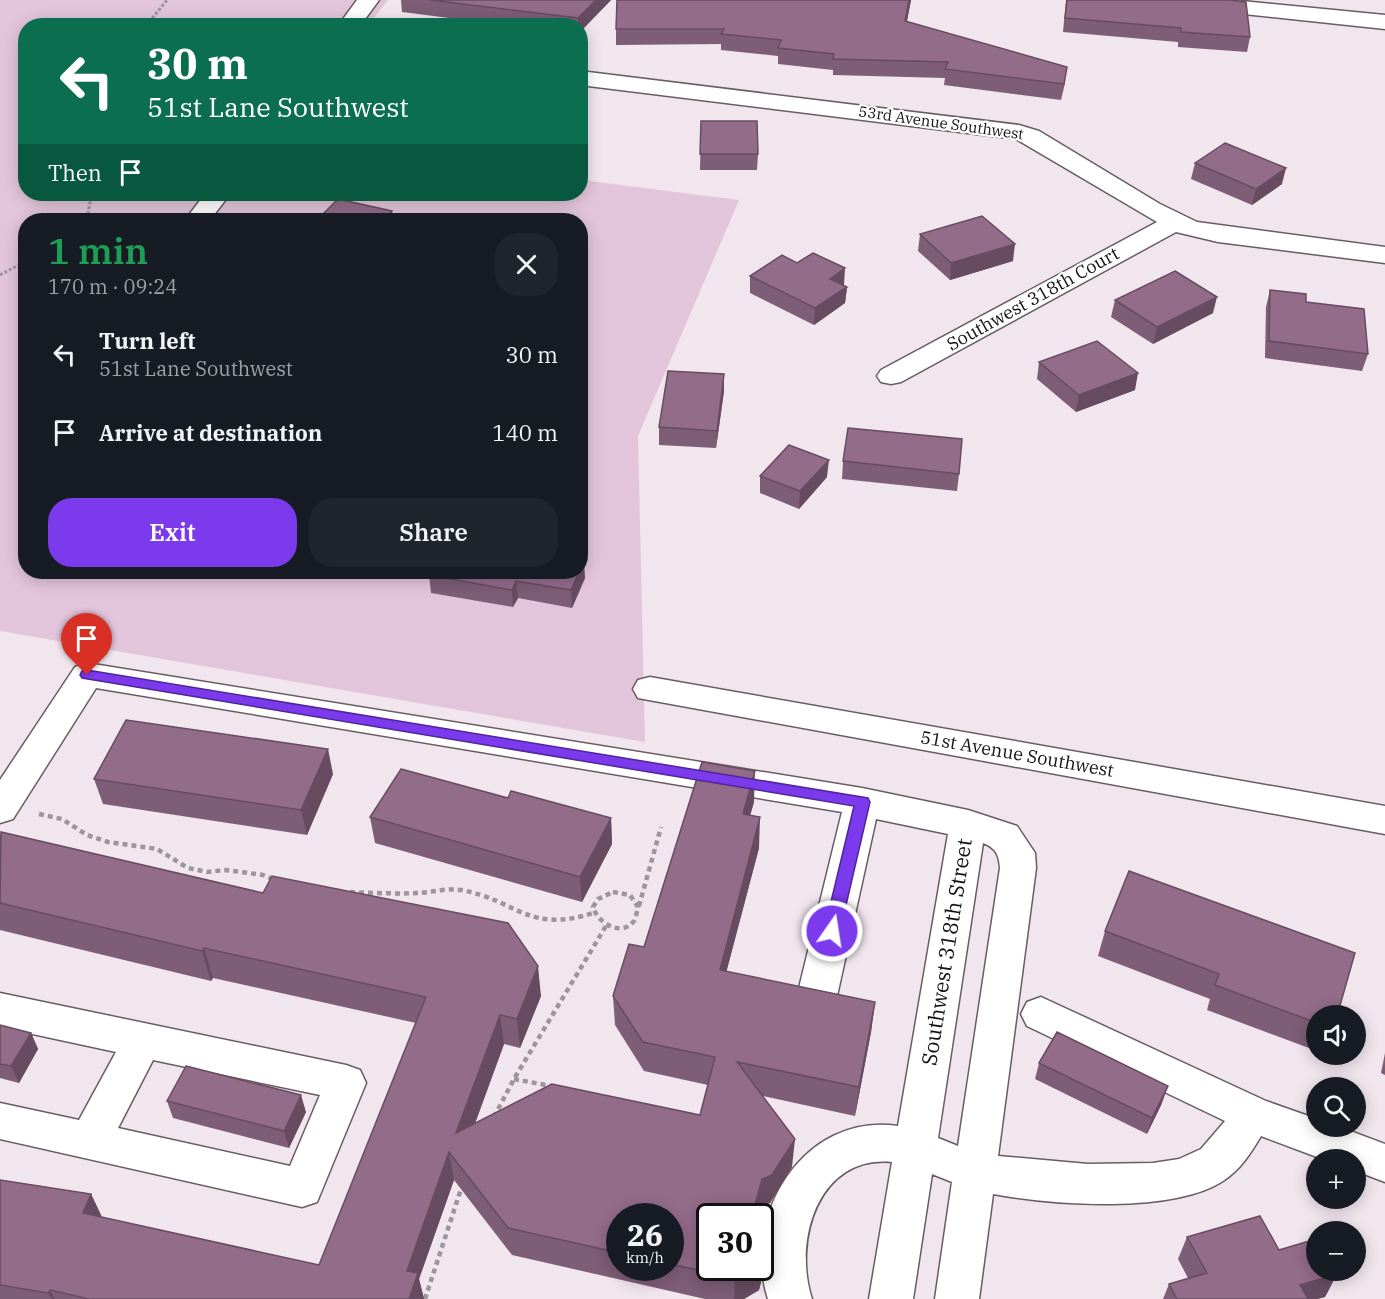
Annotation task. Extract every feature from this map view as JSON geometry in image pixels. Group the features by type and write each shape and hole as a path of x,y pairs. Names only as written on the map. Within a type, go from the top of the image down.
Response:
{"street":[{"path":"355,18 368,0"},
{"path":"1168,0 1385,22"},
{"name":"53rd Avenue Southwest","path":"588,79 1019,132 1031,135 1175,222 1189,228 1218,234 1385,255"},
{"path":"203,213 212,201"},
{"name":"Southwest 318th Court","path":"891,376 1175,222"},
{"path":"1,808 87,675 862,802 968,824"},
{"name":"51st Avenue Southwest","path":"650,689 1385,820"},
{"path":"817,996 862,802"},
{"name":"Southwest 318th Street","path":"891,1299 968,824 1004,836 1017,853 1018,868 957,1299"},
{"path":"0,1010 346,1083 302,1188 0,1121"},
{"path":"1041,1014 1252,1114 1385,1163"},
{"path":"90,1141 143,1040"},
{"path":"790,1299 786,1289 784,1260 790,1215 797,1194 825,1162 847,1148 887,1143 914,1149 976,1172 1009,1179 1092,1183 1144,1182 1197,1174 1216,1162 1233,1145 1252,1114"}],"path":[{"path":"152,18 167,0"},
{"path":"0,275 18,265"},
{"path":"1,808 62,819 87,835 108,842 157,849 188,868 207,872 226,870 263,875 282,883"},
{"path":"637,913 637,903 630,895 613,892 601,896 593,907 597,920 606,926 616,928 629,924 637,913 661,827"},
{"path":"344,892 417,893 459,889 545,921 571,921 594,913"},
{"path":"493,1119 514,1078 606,926"},
{"path":"514,1078 559,1088"},
{"path":"425,1299 465,1180"}],"shaded area":[{"path":"0,0 388,0 374,18 18,18 18,201 588,201 588,181 739,200 638,436 645,742 0,631"}],"building":[{"path":"430,0 596,0 578,18"},
{"path":"617,0 909,0 905,21 1067,67 1064,84 945,69 948,62 833,59 834,54 778,48 781,40 721,34 724,29 616,29"},
{"path":"1067,0 1230,0 1246,2 1250,37 1181,32 1181,28 1065,18"},
{"path":"701,121 757,121 758,154 700,154"},
{"path":"1225,143 1286,168 1256,189 1195,163"},
{"path":"336,201 347,201 392,211 390,213 324,213"},
{"path":"982,216 1015,244 951,263 920,234"},
{"path":"813,253 845,268 830,279 847,287 815,308 750,276 782,255 797,263"},
{"path":"1175,271 1217,297 1157,327 1115,300"},
{"path":"1270,290 1306,294 1306,302 1364,309 1368,354 1269,341"},
{"path":"1097,341 1138,373 1079,395 1039,362"},
{"path":"668,371 724,374 717,431 659,427"},
{"path":"848,428 962,439 959,474 843,461"},
{"path":"789,445 829,460 800,491 760,476"},
{"path":"451,579 576,579 571,590 516,581 512,590"},
{"path":"126,720 328,749 301,810 94,779"},
{"path":"702,762 755,771 743,814 760,817 720,970 875,1002 859,1087 737,1062 795,1139 772,1175 762,1179 755,1203 696,1203 696,1270 684,1267 684,1203 606,1203 606,1250 508,1228 449,1152 407,1271 418,1273 409,1299 89,1299 50,1290 48,1293 0,1285 0,1180 91,1194 83,1213 319,1265 426,997 204,948 202,951 0,903 1,832 263,893 272,876 508,923 538,966 517,1019 500,1015 456,1133 552,1084 700,1115 715,1057 643,1042 613,996 629,944 644,947"},
{"path":"401,769 508,798 511,791 611,818 580,877 370,817"},
{"path":"1129,871 1355,953 1340,1005 1306,1005 1306,1019 1215,985 1219,974 1105,931"},
{"path":"0,1025 31,1033 11,1066 0,1064"},
{"path":"1057,1032 1168,1086 1152,1118 1039,1063"},
{"path":"186,1066 301,1095 284,1131 167,1101"},
{"path":"1260,1216 1279,1250 1306,1242 1306,1281 1313,1281 1300,1285 1308,1299 1177,1299 1169,1284 1207,1273 1187,1237"}],"route":[{"path":"87,675 862,802 832,931"}]}
